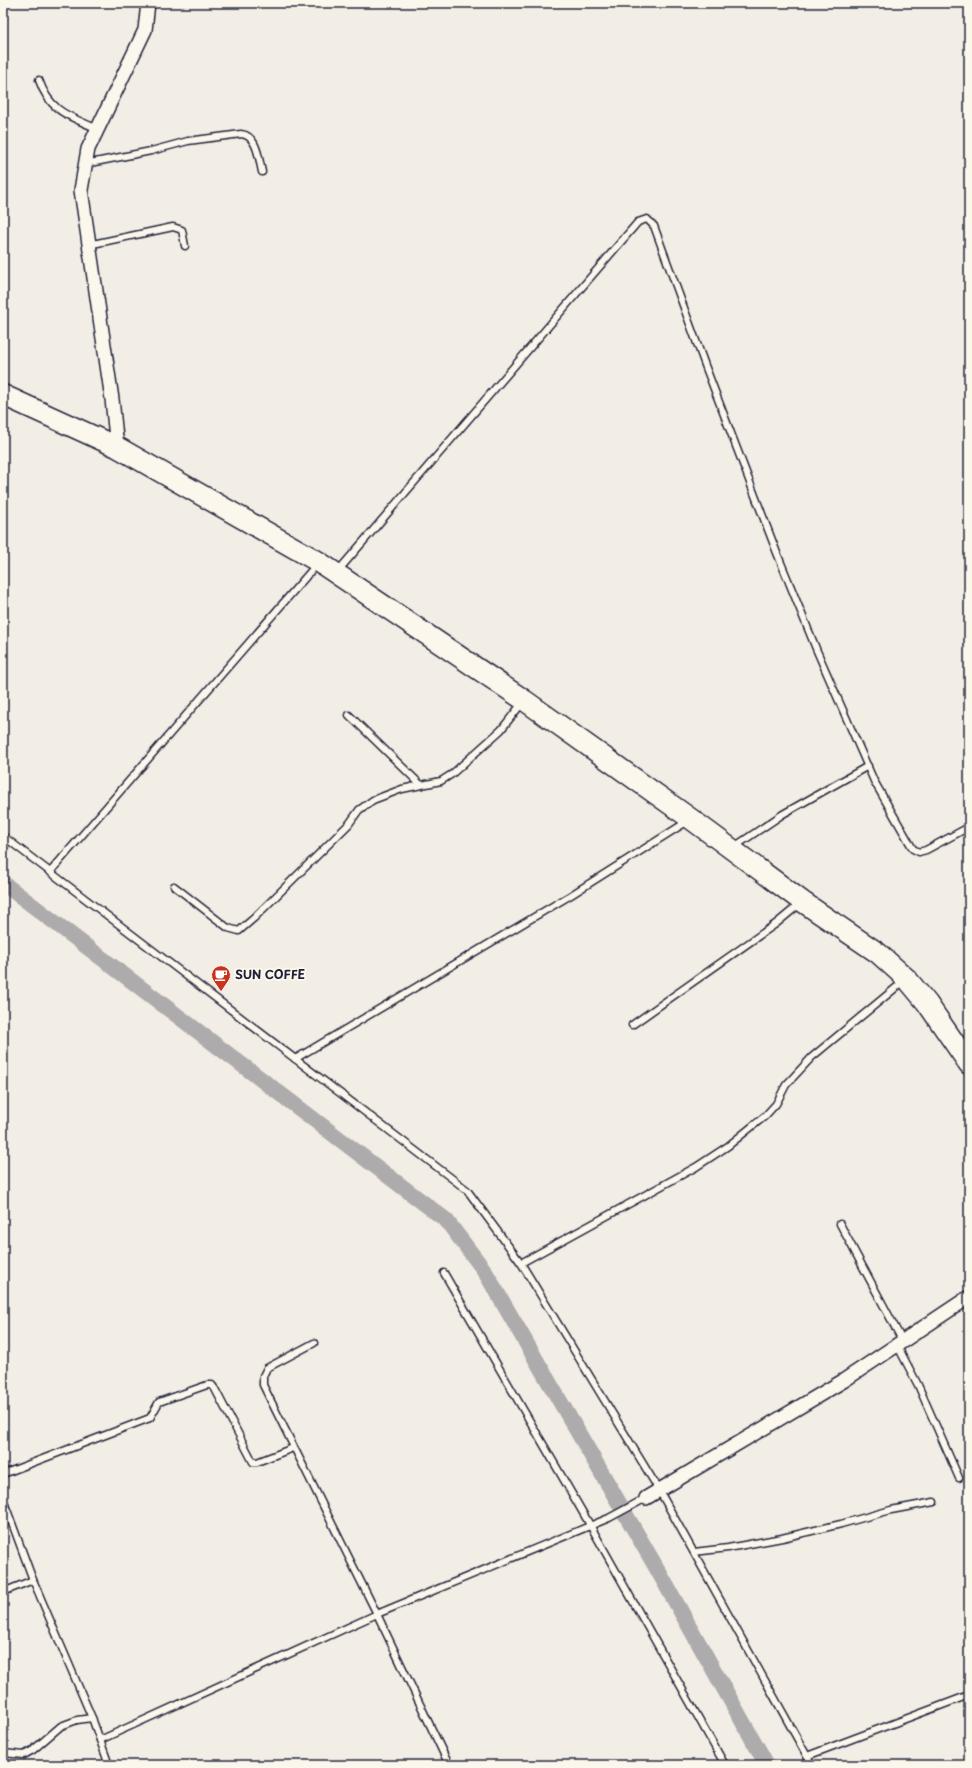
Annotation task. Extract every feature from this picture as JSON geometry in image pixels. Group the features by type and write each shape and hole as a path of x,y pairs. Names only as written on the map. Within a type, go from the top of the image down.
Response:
{"main road":[{"path":"3,395 117,447 318,562 524,700 691,819 803,902 878,954 907,979 927,1003 969,1064"}],"street":[{"path":"117,447 112,399 81,190 88,149 145,30 150,4"},
{"path":"646,1498 797,1409 900,1344 969,1297"}],"lane":[{"path":"39,80 44,95 52,105 70,117 98,129"},
{"path":"85,164 152,151 188,141 246,134 252,138 262,172"},
{"path":"336,574 638,222 647,219 654,226 706,368 777,553 817,651 874,781 913,849 919,852 926,850 969,827"},
{"path":"88,245 173,227 182,230 185,246"},
{"path":"51,871 318,562"},
{"path":"174,886 228,928 239,930 254,918 349,824 359,810 373,800 389,793 441,781 452,774 501,730 524,700"},
{"path":"349,715 422,785"},
{"path":"732,849 784,814 868,766"},
{"path":"295,1059 570,895 691,819"},
{"path":"3,836 51,871 467,1190 520,1263 659,1490 812,1765"},
{"path":"632,1025 777,923 803,902"},
{"path":"520,1263 696,1167 728,1146 765,1116 776,1104 786,1085 812,1057 907,979"},
{"path":"840,1224 900,1344 958,1478"},
{"path":"444,1273 590,1525 725,1765"},
{"path":"314,1343 267,1368 263,1376 263,1385 293,1448 377,1614 449,1765"},
{"path":"3,1474 150,1418 160,1402 207,1385 212,1385 215,1388 253,1462 257,1462 293,1448"},
{"path":"100,1740 377,1614 609,1518 646,1498"},
{"path":"3,1499 34,1580 92,1718 109,1765"},
{"path":"694,1552 728,1548 782,1538 891,1510 934,1502"},
{"path":"3,1592 34,1580"},
{"path":"807,1756 969,1695"},
{"path":"3,1753 24,1755 33,1750 61,1726 77,1720 92,1718"}],"waterway":[{"path":"3,883 446,1220 484,1270 656,1567 767,1765"}],"place":[{"name":"SUN COFFE","path":"221,992"}]}
